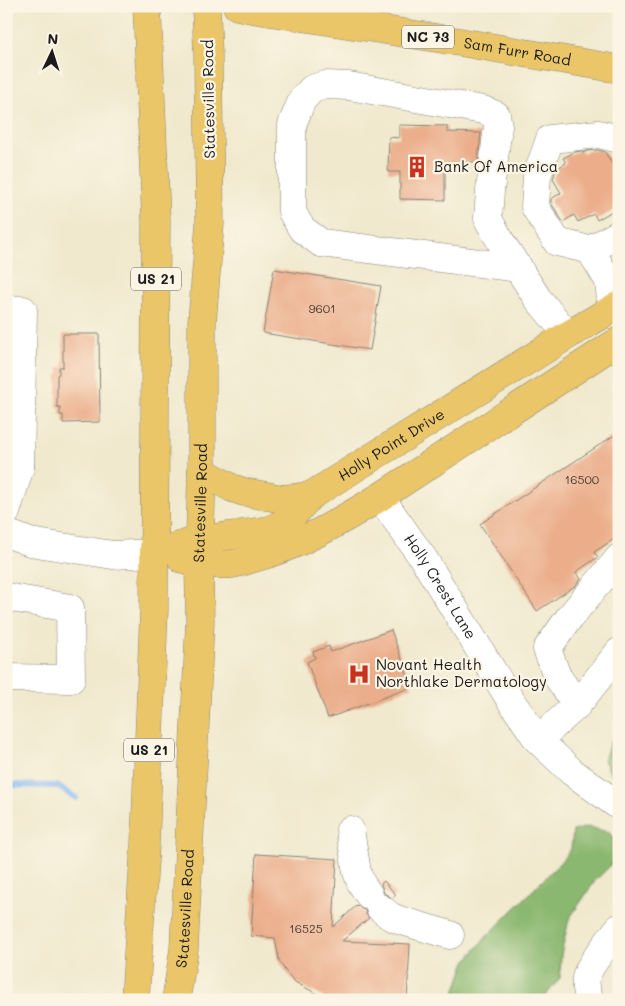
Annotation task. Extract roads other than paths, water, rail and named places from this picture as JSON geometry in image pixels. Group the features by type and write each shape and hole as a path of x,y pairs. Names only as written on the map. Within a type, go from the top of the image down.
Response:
{"main road":[{"name":"US 21","path":"135,1000 145,844 154,609 156,220 147,6"},
{"name":"Statesville Road","path":"176,1000 184,949 201,604 199,552 202,471 202,322 210,224 206,6"},
{"name":"Sam Furr Road","path":"237,6 619,69"},
{"path":"436,38 619,49"},
{"name":"Holly Point Drive","path":"154,552 199,552 270,530 289,520 310,496 616,307"},
{"path":"380,497 377,487 383,478 464,421 568,335"},
{"name":"Holly Point Drive","path":"199,552 232,564 271,554 304,541 380,497 619,341"},
{"path":"202,471 232,488 244,492 283,499 310,496"}],"street":[{"path":"519,268 321,243 302,229 292,212 292,126 302,100 312,89 325,85 349,86 496,114 498,126 488,219 501,242 519,268 538,299 568,335"},
{"path":"619,139 599,134 550,139 537,176 535,208 557,242 590,250 619,234"},
{"path":"590,250 609,281 616,307"},
{"path":"6,310 23,310 13,464 6,512"},
{"name":"Holly Crest Lane","path":"380,497 425,561 510,701 538,740 572,772 619,806"},
{"name":"Holly Point Drive","path":"6,533 30,542 113,555 154,552"},
{"path":"576,705 557,676 547,649 619,558"},
{"path":"6,597 70,608 71,680 6,678"},
{"path":"538,740 576,705 619,652"},
{"path":"350,830 357,872 361,883 375,901 390,916 450,935"},
{"path":"590,1000 586,991 586,979 589,968 619,928"}],"waterway":[{"path":"6,785 57,786 76,798"}],"place":[{"name":"Bank Of America","path":"417,167"},
{"name":"Novant Health Northlake Dermatology","path":"359,674"}]}
